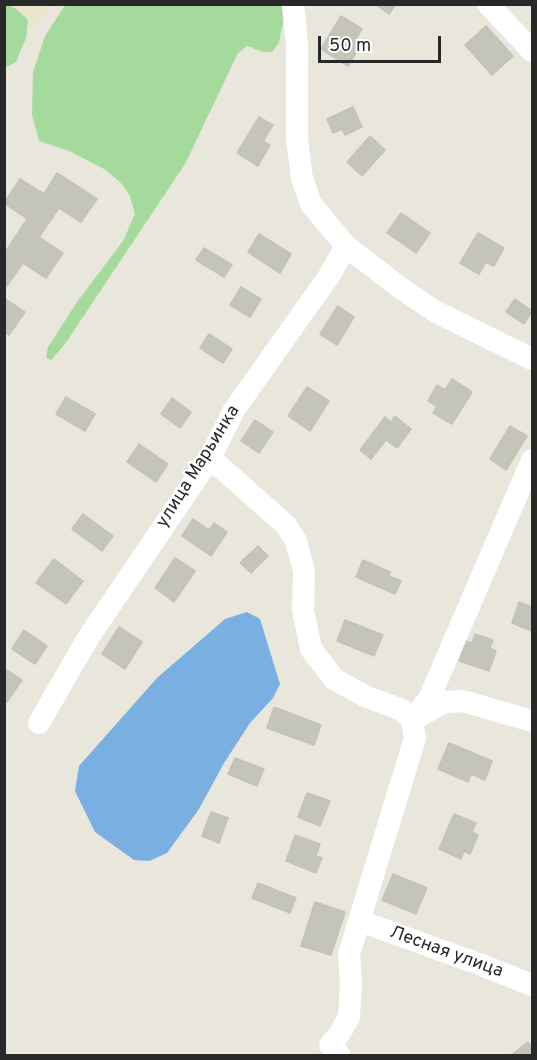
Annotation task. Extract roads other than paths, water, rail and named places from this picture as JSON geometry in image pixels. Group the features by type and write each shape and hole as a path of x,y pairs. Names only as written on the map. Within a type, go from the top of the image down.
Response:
{"street":[{"path":"293,4 297,44 297,138 302,178 311,204 346,246 399,287 436,312 532,359"},
{"path":"488,4 532,51"},
{"name":"улица Марьинка","path":"39,723 88,638 210,458 234,410 329,276 346,246"},
{"path":"210,458 286,525 296,541 304,572 303,610 311,649 334,679 365,696 402,710 412,720 415,738 349,954 351,983 349,1017 340,1033 335,1050"},
{"path":"412,720 429,699 532,460"},
{"path":"412,720 445,702 464,701 532,721"},
{"name":"Лесная улица","path":"360,921 532,985"}],"water":[{"path":"247,612 260,619 280,684 273,698 250,723 224,763 199,809 167,853 149,861 134,860 95,832 75,791 79,766 157,678 225,619"}]}
